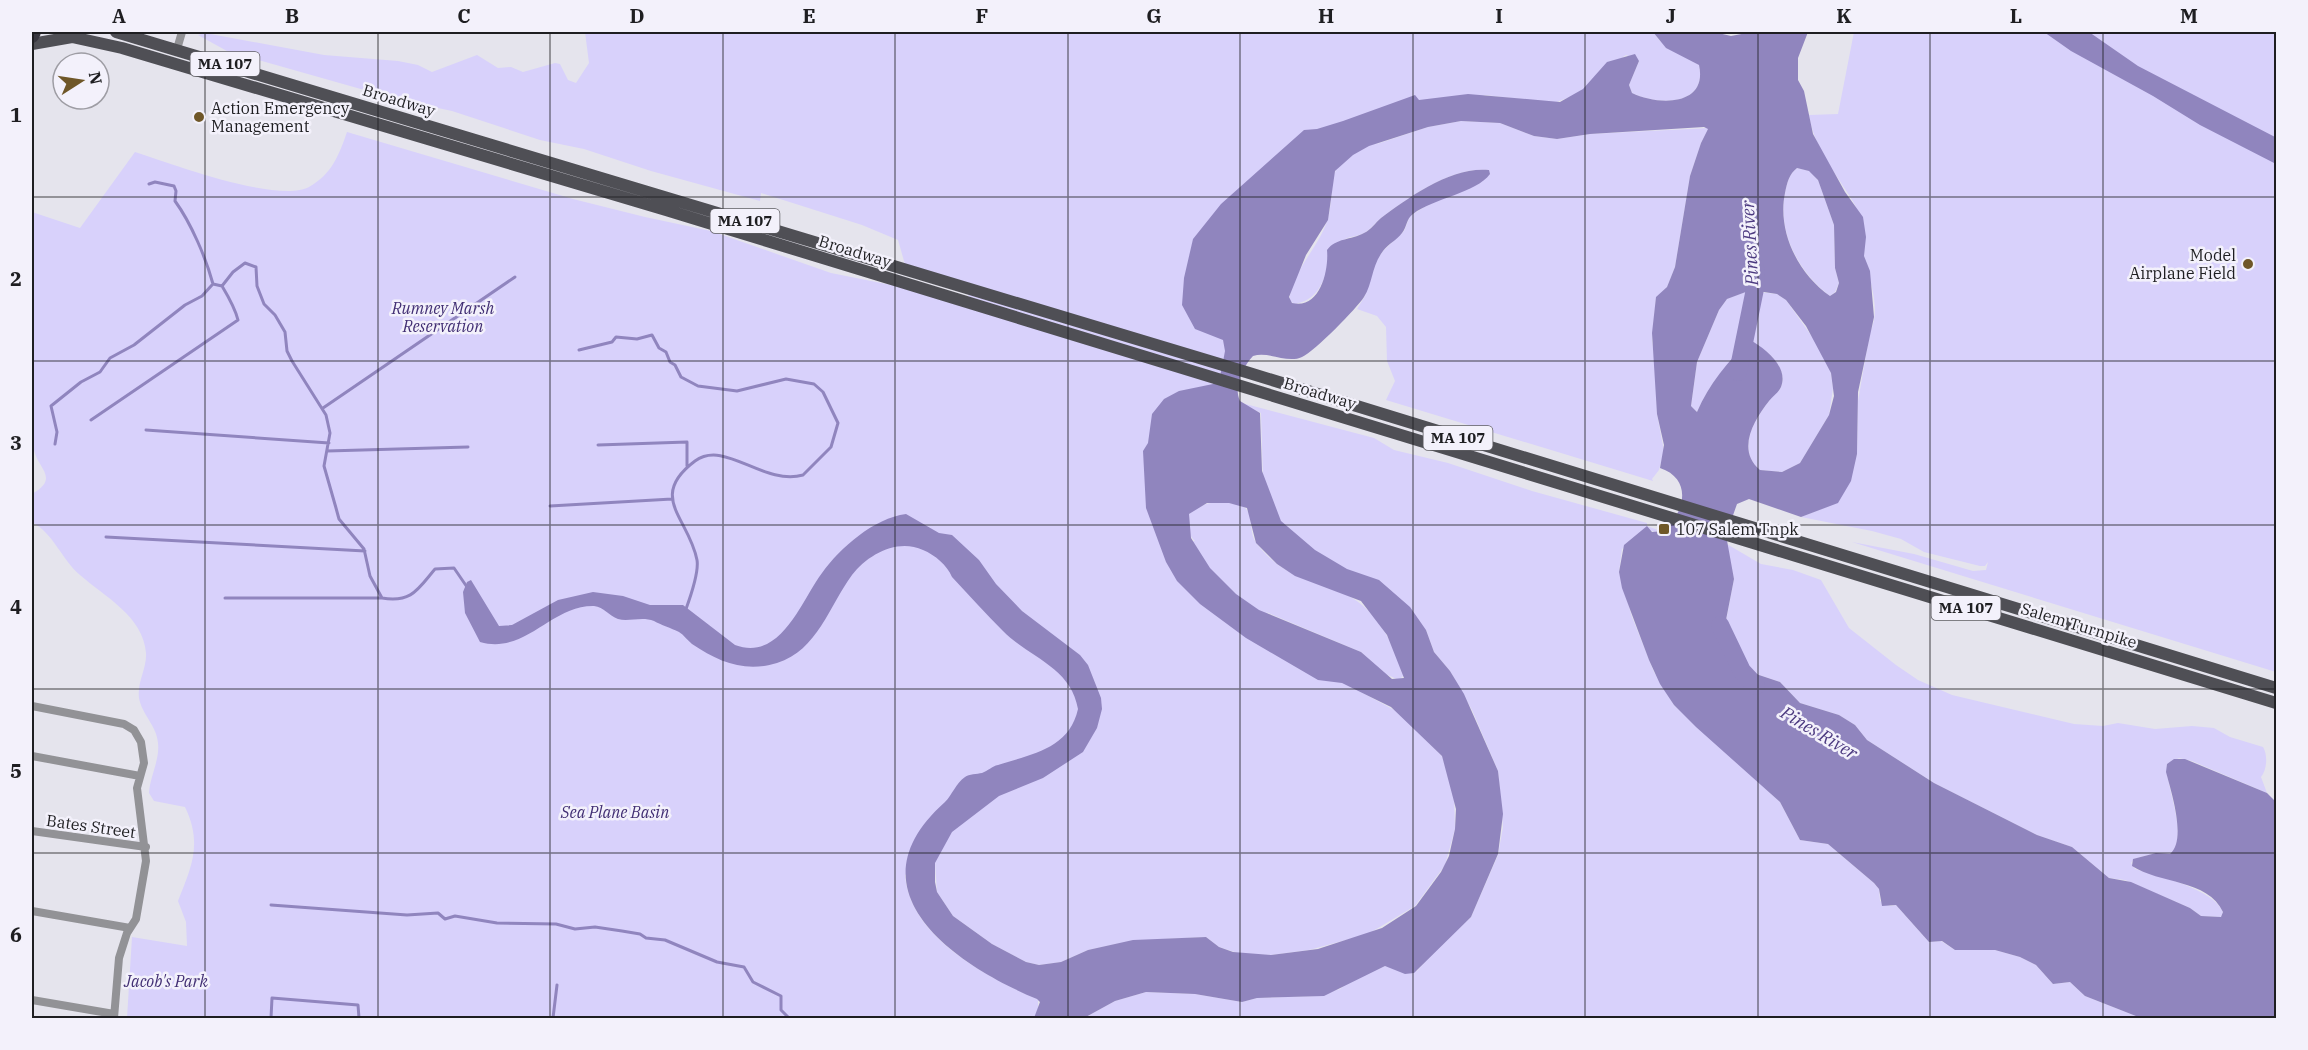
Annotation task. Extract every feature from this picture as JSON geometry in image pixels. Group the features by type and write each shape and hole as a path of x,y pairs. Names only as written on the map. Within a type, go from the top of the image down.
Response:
{"highway":[{"path":"32,36 34,32"}],"main road":[{"name":"Broadway","path":"116,32 1671,501"},
{"name":"Broadway","path":"32,44 72,37 112,46 1212,376 1666,515"},
{"name":"Salem Turnpike","path":"1671,501 2277,688"},
{"name":"Salem Turnpike","path":"1666,515 2277,703"}],"street":[{"path":"177,49 182,32"},
{"path":"32,706 124,724 134,730 141,742 144,763 137,788 146,847 146,861 136,919 130,928 119,958 114,1016 32,1000"},
{"path":"32,756 140,776"},
{"name":"Bates Street","path":"32,831 146,847"},
{"path":"32,911 130,928"}],"green space":[{"path":"585,32 1653,32 1660,41 1699,65 1700,79 1696,88 1689,95 1679,99 1655,100 1632,93 1629,85 1639,61 1626,55 1603,98 1575,95 1554,103 1485,95 1374,145 1428,127 1461,121 1500,123 1534,136 1557,139 1590,134 1709,128 1701,143 1690,176 1675,267 1667,287 1656,298 1652,340 1656,370 1657,414 1664,451 1659,470 1652,479 1653,481 1386,400 1395,381 1387,361 1386,327 1377,316 1357,309 1365,296 1373,266 1383,251 1404,231 1410,216 1431,203 1462,190 1489,170 1475,170 1446,178 1392,210 1366,232 1345,239 1337,249 1314,295 1295,304 1289,301 1291,290 1327,221 1334,174 1337,168 1313,178 1225,400 1174,425 1183,543 1195,541 1189,532 1188,525 1189,514 1195,509 1214,503 1242,506 1250,516 1254,539 1272,560 1292,573 1330,587 1358,602 1378,621 1392,646 1404,675 1399,680 1383,673 1361,652 1266,612 1352,687 1396,711 1442,756 1454,795 1455,829 1445,865 1415,906 1368,934 1309,950 1271,955 1241,954 1219,947 1206,937 1165,939 1121,943 1088,950 1061,962 1039,965 1026,962 992,944 953,916 937,892 935,863 905,875 910,897 921,917 936,936 954,952 996,979 1038,999 1038,1018 127,1018 132,937 187,946 186,922 178,901 191,867 193,833 185,807 154,801 149,793 158,756 158,743 155,731 139,698 139,686 146,653 138,628 121,608 74,569 46,533 32,522 32,494 45,483 46,478 36,457 32,436 32,212 80,228 135,152 223,180 274,190 294,191 309,187 324,176 338,156 347,132 573,199 711,231 831,273 971,301 967,293 906,268 898,240 862,225 761,193 760,201 651,171 584,149 540,140 452,111 396,99 227,51 198,35 205,33 324,55 398,61 418,65 432,72 477,55 498,68 511,67 523,72 555,63 560,64 568,80 576,83 589,63"},
{"path":"1854,32 2276,32 2276,672 1852,542 1914,554 1973,571 1986,570 1988,562 1985,566 1980,566 1924,552 1901,539 1872,531 1801,517 1838,502 1857,454 1858,401 1875,314 1857,211 1816,139 1809,115 1838,114"},
{"path":"1797,168 1810,171 1818,180 1834,225 1835,268 1839,283 1835,292 1830,296 1819,287 1800,264 1793,251 1784,222 1785,193 1790,176"},
{"path":"1747,291 1777,294 1786,300 1820,348 1831,373 1833,388 1829,415 1800,463 1782,472 1760,470 1749,453 1751,433 1755,423 1780,388 1783,380 1779,366 1769,353 1750,341 1720,374 1707,392 1697,412 1691,406 1697,362 1719,310 1727,299"},
{"path":"1238,402 1374,438 1394,450 1448,463 1532,491 1647,523 1647,526 1658,530 1655,532 1645,529 1622,549 1619,572 1632,617 1654,672 1674,705 1780,802 1800,840 1828,844 1874,883 1879,889 1880,901 1890,906 1896,905 1929,942 1941,941 1955,950 1995,950 2020,957 2036,965 2053,984 2070,982 2085,996 2141,1018 1084,1018 1115,1001 1146,992 1195,994 1242,1002 1257,998 1317,996 1340,989 1350,981 1385,966 1417,971 1433,952 1471,917 1498,855 1503,827 1498,771 1472,710 1450,671 1434,652 1426,630 1282,532 1263,481 1261,413"},
{"path":"1725,543 1761,564 1793,570 1821,580 1849,628 1918,680 1952,695 2074,724 2103,726 2118,723 2155,729 2192,726 2214,728 2230,737 2263,747 2266,762 2261,777 2267,793 2192,761 2179,758 2167,764 2177,824 2176,846 2170,854 2148,855 2134,859 2131,863 2135,869 2197,890 2217,904 2223,912 2221,917 2201,916 2190,908 2125,880 2109,878 2072,847 2037,835 1934,783 1867,740 1855,725 1839,715 1800,703 1780,682 1741,669 1732,660 1725,626 1734,579"}],"water":[{"path":"1653,32 1714,32 1731,36 1752,32 1808,32 1798,58 1798,80 1804,91 1813,134 1845,192 1863,217 1866,237 1864,256 1870,271 1874,317 1858,392 1857,454 1851,481 1838,503 1801,517 1749,499 1737,504 1726,535 1734,579 1725,625 1732,660 1741,669 1780,682 1800,703 1839,715 1855,725 1867,740 1934,783 2037,835 2072,847 2109,878 2131,882 2190,908 2201,916 2221,917 2223,912 2216,901 2206,893 2182,883 2143,872 2132,866 2133,859 2156,853 2170,854 2175,847 2178,827 2166,772 2167,764 2174,759 2185,759 2267,793 2276,802 2276,1018 2141,1018 2085,996 2070,982 2053,984 2036,965 2020,957 1995,950 1955,950 1942,941 1929,942 1896,905 1882,906 1879,889 1874,883 1828,844 1800,840 1780,802 1696,727 1674,705 1660,684 1622,588 1619,572 1624,545 1647,526 1652,532 1663,531 1671,524 1682,497 1677,480 1671,473 1660,468 1664,445 1657,414 1652,333 1656,297 1667,287 1675,267 1690,176 1708,129 1704,127 1590,134 1557,139 1534,136 1500,123 1461,121 1428,127 1369,146 1353,155 1335,171 1328,220 1306,255 1289,297 1292,303 1302,304 1316,295 1324,277 1327,250 1335,243 1366,232 1404,201 1446,178 1475,170 1489,170 1490,174 1475,186 1422,208 1411,216 1402,233 1379,257 1364,297 1316,347 1296,359 1265,355 1253,356 1240,377 1238,395 1240,401 1260,413 1262,471 1281,521 1315,550 1347,569 1379,580 1410,607 1426,630 1434,652 1450,671 1464,694 1498,771 1503,814 1498,854 1471,917 1414,973 1405,974 1385,966 1324,996 1257,998 1242,1002 1195,994 1146,992 1115,1001 1084,1018 1034,1018 1040,1002 1037,999 974,966 946,945 923,921 909,894 906,865 917,834 965,777 982,773 1047,748 1066,733 1078,709 1074,695 1058,673 1003,631 952,577 944,565 923,550 904,546 894,547 866,561 852,575 813,638 791,657 765,666 743,666 722,661 692,644 679,632 654,621 618,619 594,606 565,613 525,636 511,642 496,644 480,642 465,613 463,592 467,582 471,580 499,626 512,625 558,600 593,592 623,596 650,605 683,605 735,645 751,648 765,645 788,626 829,563 848,544 882,521 906,514 939,533 952,535 979,560 996,584 1022,611 1080,655 1088,665 1101,698 1102,709 1097,728 1083,752 1043,778 999,796 952,832 935,863 935,882 937,892 953,916 992,944 1026,962 1039,965 1061,962 1088,950 1133,940 1206,937 1219,947 1233,952 1271,955 1318,949 1382,928 1416,906 1441,872 1449,856 1455,829 1456,809 1442,756 1391,707 1342,683 1318,680 1246,638 1200,604 1177,581 1166,562 1146,508 1143,451 1148,443 1152,414 1164,399 1179,391 1213,384 1220,376 1225,351 1223,340 1195,329 1182,305 1184,278 1193,239 1221,204 1304,130 1317,129 1343,121 1415,95 1419,100 1468,94 1560,102 1583,89 1607,62 1635,54 1639,61 1629,85 1632,93 1655,100 1679,99 1689,95 1696,88 1700,79 1699,65 1666,48","holes":["1797,168 1809,171 1818,180 1834,225 1835,268 1839,283 1836,292 1830,296 1808,276 1792,251 1787,236 1783,207 1785,193 1790,176","1751,290 1777,294 1786,300 1806,326 1831,373 1834,396 1829,415 1800,463 1782,472 1760,470 1753,462 1748,444 1753,426 1770,399 1780,389 1783,380 1779,365 1769,353 1750,340 1720,373 1697,412 1691,406 1697,362 1719,310 1727,299","1207,503 1229,503 1247,508 1256,543 1277,564 1295,576 1361,601 1387,635 1404,678 1392,679 1361,652 1259,610 1236,594 1210,568 1191,538 1189,514"]},
{"path":"2044,32 2089,32 2138,66 2275,137 2276,164 2200,125 2071,51"}],"waterway":[{"path":"91,420 238,320 222,286 213,284 197,241 175,201 174,186 155,182 149,184"},
{"path":"222,286 233,272 245,263 256,267 257,286 264,304 275,315 285,332 287,351 326,415 330,433 324,466 339,519 364,549 370,576 382,598 401,598 413,593 435,569 454,568 467,587"},
{"name":"Pines River","path":"1738,372 1756,284 1755,267"},
{"path":"323,408 515,277"},
{"path":"55,444 57,432 51,406 81,382 100,372 110,358 134,345 185,305 202,296 212,285"},
{"path":"579,350 612,342 616,337 637,339 652,335 659,348 666,352 670,362 675,365 681,377 698,386 737,391 786,379 814,384 823,392 838,423 831,447 803,475 788,477 773,474 719,455 707,456 695,461 681,474 674,486 672,497 693,545 697,560 694,585 686,609"},
{"path":"146,430 329,443"},
{"path":"598,445 687,442 687,466"},
{"path":"327,451 468,447"},
{"path":"550,506 672,499"},
{"path":"106,537 365,551"},
{"path":"225,598 382,598"},
{"name":"Pines River","path":"1720,625 1742,671 1756,686"},
{"path":"271,905 407,915 438,913 445,919 455,916 497,923 556,924 575,929 595,927 640,934 646,938 665,940 717,962 744,967 753,982 781,996 781,1010 789,1018"},
{"path":"553,1018 557,985"},
{"path":"271,1018 272,998 358,1005 359,1018"}],"place":[{"name":"Action Emergency Management","path":"199,117"},
{"name":"Model Airplane Field","path":"2248,264"},
{"name":"107 Salem Tnpk","path":"1664,529"}],"park label":[{"name":"Rumney Marsh Reservation","path":"443,317"},
{"name":"Sea Plane Basin","path":"615,812"},
{"name":"Jacob's Park","path":"166,981"}]}
